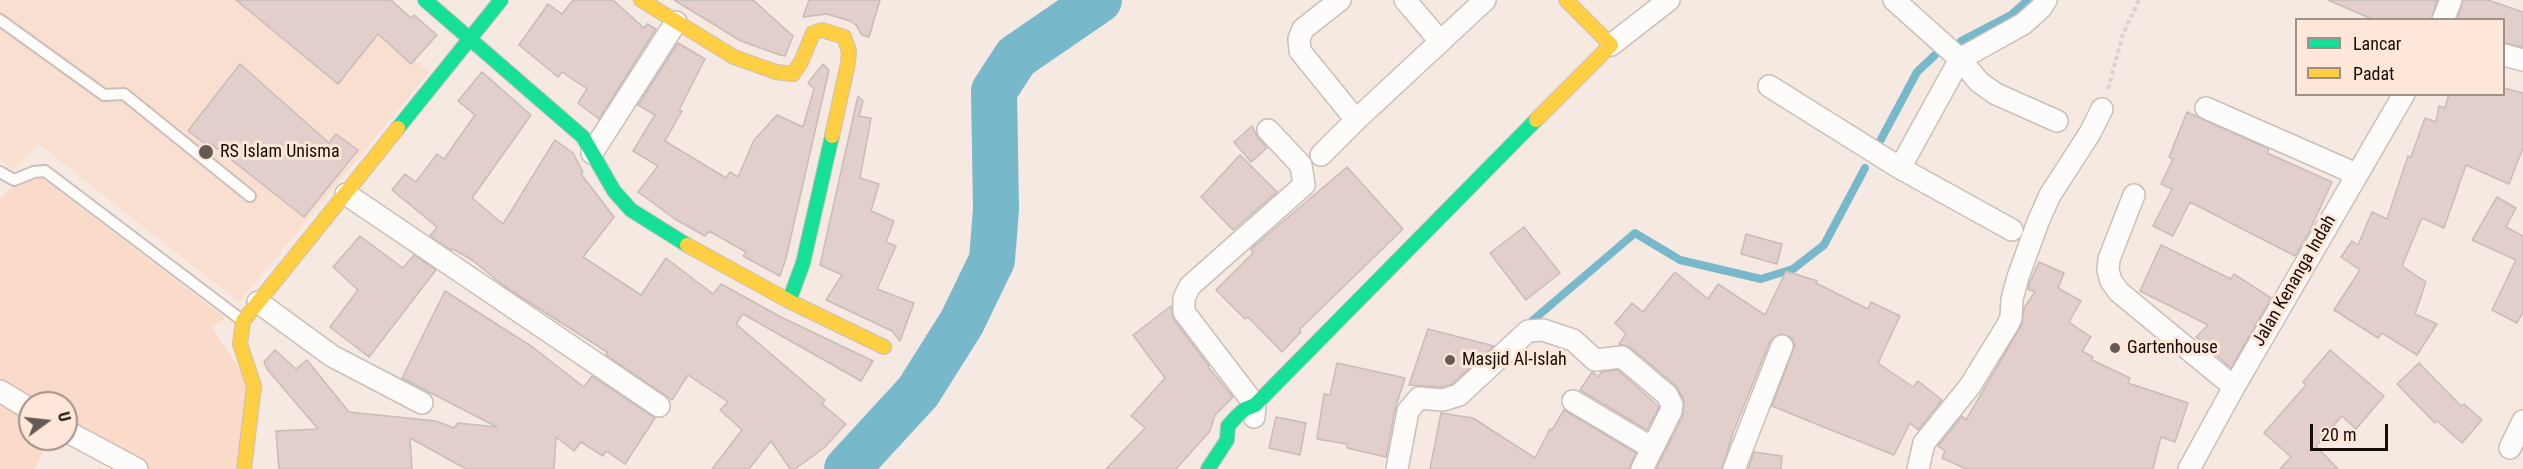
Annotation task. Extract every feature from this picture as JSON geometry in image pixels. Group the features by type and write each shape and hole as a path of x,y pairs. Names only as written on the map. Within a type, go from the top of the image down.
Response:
{"street":[{"path":"425,0 583,137 614,191 631,210 666,234 789,302 884,347"},
{"path":"244,469 254,386 240,344 243,321 501,0"},
{"path":"641,0 734,57 768,70 793,74 801,62 813,33 822,30 844,37 849,51 849,63 803,263 789,302"},
{"path":"1340,0 1303,29 1299,39 1300,51 1356,120"},
{"path":"1405,0 1440,41"},
{"path":"1321,154 1485,0"},
{"path":"1566,0 1611,45"},
{"path":"1208,469 1227,440 1239,436 1254,418 1255,405 1327,330 1611,45 1669,0"},
{"path":"1894,0 1960,59 1979,82 1996,94 2057,121"},
{"path":"1900,168 1960,59 2023,24 2041,8 2046,0"},
{"path":"2444,18 2451,0"},
{"path":"592,153 676,22"},
{"path":"2505,55 2523,60"},
{"path":"1769,86 1900,168 2012,230"},
{"name":"Jalan Kenanga Indah","path":"2189,469 2403,96"},
{"path":"2206,108 2345,169 2356,177"},
{"path":"1918,469 1924,443 1970,386 2007,326 2018,277 2038,222 2050,195 2090,133 2102,109"},
{"path":"1255,405 1184,312 1184,298 1190,286 1304,185 1301,165 1268,130"},
{"path":"346,194 659,406"},
{"path":"2134,195 2109,259 2108,270 2111,281 2119,292 2234,387"},
{"path":"258,302 332,357 351,364 422,403"},
{"path":"1397,469 1408,411 1419,398 1443,400 1459,395 1528,331 1543,330 1573,340 1595,360 1622,357 1667,395 1672,405 1671,411 1642,469"},
{"path":"1734,469 1782,346"},
{"path":"0,391 18,402"},
{"path":"1573,401 1652,448"},
{"path":"2510,448 2523,421"},
{"path":"78,437 137,469"}],"lane":[{"path":"0,20 104,95 124,94 250,196"},
{"path":"0,172 14,180 34,172 45,171 243,321"}],"path":[{"path":"2102,109 2118,48 2129,18 2139,0"}],"shaded area":[{"name":"RS Islam Unisma","path":"0,0 338,0 429,72 239,302 39,144 13,170 0,160"},
{"path":"41,177 225,318 212,328 249,383 239,469 151,469 78,430 78,391 18,391 18,395 0,384 0,199 12,187"},
{"path":"0,400 18,411 18,451 44,451 34,469 0,469"}],"building":[{"path":"236,0 391,0 411,18 414,15 437,35 411,64 378,34 338,84"},
{"path":"573,0 613,0 644,28 647,24 656,29 599,119 578,103 587,89 562,72 558,77 519,45 548,4 562,14"},
{"path":"674,0 753,0 793,36 785,56 741,41"},
{"path":"809,0 880,0 869,37 862,35 856,25 850,21 827,14 803,17"},
{"path":"2328,0 2437,0 2432,18 2369,18"},
{"path":"2463,0 2488,0 2523,12 2523,47 2505,43 2505,18 2458,18"},
{"path":"678,43 705,59 679,110 682,111 665,141 726,178 730,172 738,177 754,140 777,115 803,127 814,89 808,83 823,64 829,70 780,276 743,256 746,252 709,231 705,236 675,219 638,192 658,166 633,151 655,115 638,105"},
{"path":"240,64 329,143 336,134 358,150 304,217 210,143 208,146 188,131"},
{"path":"482,72 531,115 472,198 503,224 555,140 573,153 583,172 581,174 614,217 583,257 641,295 666,258 713,294 721,284 781,317 873,361 861,381 743,314 736,324 825,400 822,404 846,424 825,447 795,469 790,469 771,441 749,469 712,469 742,430 720,410 728,402 688,375 672,400 606,355 607,352 504,286 472,260 430,236 437,227 392,190 405,174 416,182 437,154 444,159 475,115 458,101"},
{"path":"2505,88 2523,93 2523,148 2509,184 2466,165 2444,228 2422,218 2402,266 2426,282 2415,314 2437,324 2417,355 2382,333 2378,338 2334,310 2360,270 2341,257 2352,241 2358,245 2372,212 2387,219 2408,156 2411,157 2425,118 2436,122 2439,106 2445,108 2448,96 2505,96"},
{"path":"858,96 863,101 859,116 871,118 860,178 879,184 871,211 894,221 886,242 896,246 877,289 914,303 900,341 892,331 826,300 842,275 820,265"},
{"path":"2187,112 2269,149 2267,153 2332,182 2295,256 2190,202 2173,236 2153,226 2172,189 2161,184 2173,159 2169,157"},
{"path":"1252,126 1258,138 1267,148 1251,162 1234,142"},
{"path":"1240,155 1277,192 1233,230 1201,197"},
{"path":"1347,167 1403,229 1299,330 1301,332 1282,352 1248,317 1245,319 1216,290 1253,253 1251,249"},
{"path":"2497,197 2516,208 2506,227 2523,236 2523,312 2517,323 2492,310 2516,260 2472,240"},
{"path":"1524,227 1560,273 1526,300 1490,253"},
{"path":"1746,234 1782,244 1777,264 1741,254"},
{"path":"360,236 403,268 414,255 436,270 369,357 330,327 358,290 333,267"},
{"path":"2161,245 2231,279 2234,274 2271,298 2231,368 2196,337 2208,325 2140,291"},
{"path":"2039,262 2064,273 2058,288 2081,301 2069,322 2091,337 2082,351 2093,357 2092,360 2130,378 2128,383 2188,403 2175,442 2161,437 2153,469 1966,469 1942,458 1945,451 1938,446 1962,416 1966,420 2022,324 2024,308 2035,292 2028,289"},
{"path":"1786,271 1817,281 1816,283 1868,309 1871,302 1900,316 1878,363 1913,387 1918,381 1942,400 1918,430 1910,423 1894,455 1772,406 1795,345 1792,338 1780,334 1770,341 1733,433 1722,469 1656,469 1683,416 1684,400 1675,385 1630,347 1619,344 1626,334 1615,323 1632,303 1643,312 1675,272 1708,299 1718,284 1765,315"},
{"path":"445,291 534,348 584,387 592,376 655,418 625,464 606,451 603,456 581,442 574,451 556,437 554,469 466,469 410,438 412,469 279,469 276,431 318,429 267,369 264,362 275,350 296,369 307,360 349,412 436,421 454,428 458,423 497,427 402,378"},
{"path":"1171,306 1174,320 1233,397 1215,415 1210,431 1176,469 1106,469 1145,428 1131,416 1165,378 1133,335"},
{"name":"Masjid Al-Islah","path":"1428,329 1494,346 1452,384 1442,387 1409,385"},
{"path":"2330,350 2384,396 2356,429 2342,416 2316,446 2338,469 2280,469 2291,457 2264,433 2306,385 2303,382"},
{"path":"1337,363 1405,378 1395,409 1386,457 1347,448 1347,444 1317,439 1324,394 1330,395"},
{"path":"2419,363 2461,406 2464,404 2482,420 2462,443 2437,421 2435,423 2397,384"},
{"path":"1618,370 1659,407 1647,430 1580,390 1592,372 1599,377 1601,372"},
{"path":"1564,410 1636,453 1629,469 1430,469 1441,413 1473,418 1535,458 1550,429 1552,430"},
{"path":"1276,417 1306,423 1300,455 1269,448"},
{"path":"1754,452 1782,456 1781,469 1748,469"}],"waterway":[{"path":"847,469 918,392 962,322 992,260 996,209 994,91 1016,57 1099,0"},
{"path":"1961,41 2011,15 2028,0"},
{"path":"1879,143 1917,72 1935,55"},
{"path":"1526,326 1635,233 1680,260 1761,279 1793,269 1824,245 1865,168"}],"traffic: fast":[{"path":"425,0 583,137 614,191 631,210 687,245"},
{"path":"398,128 501,0"},
{"path":"1208,469 1227,440 1228,426 1237,416 1245,409 1255,405 1536,120"},
{"path":"789,301 803,263 832,136"}],"traffic: slow":[{"path":"641,0 734,57 776,72 793,74 801,62 813,33 822,30 844,37 849,51 848,63 832,136"},
{"path":"1536,120 1611,45 1566,0"},
{"path":"244,469 254,386 240,344 243,321 398,128"},
{"path":"687,245 789,301 884,347"}],"place":[{"name":"RS Islam Unisma","path":"206,152"},
{"name":"Gartenhouse","path":"2115,348"},
{"name":"Masjid Al-Islah","path":"1450,360"}]}
